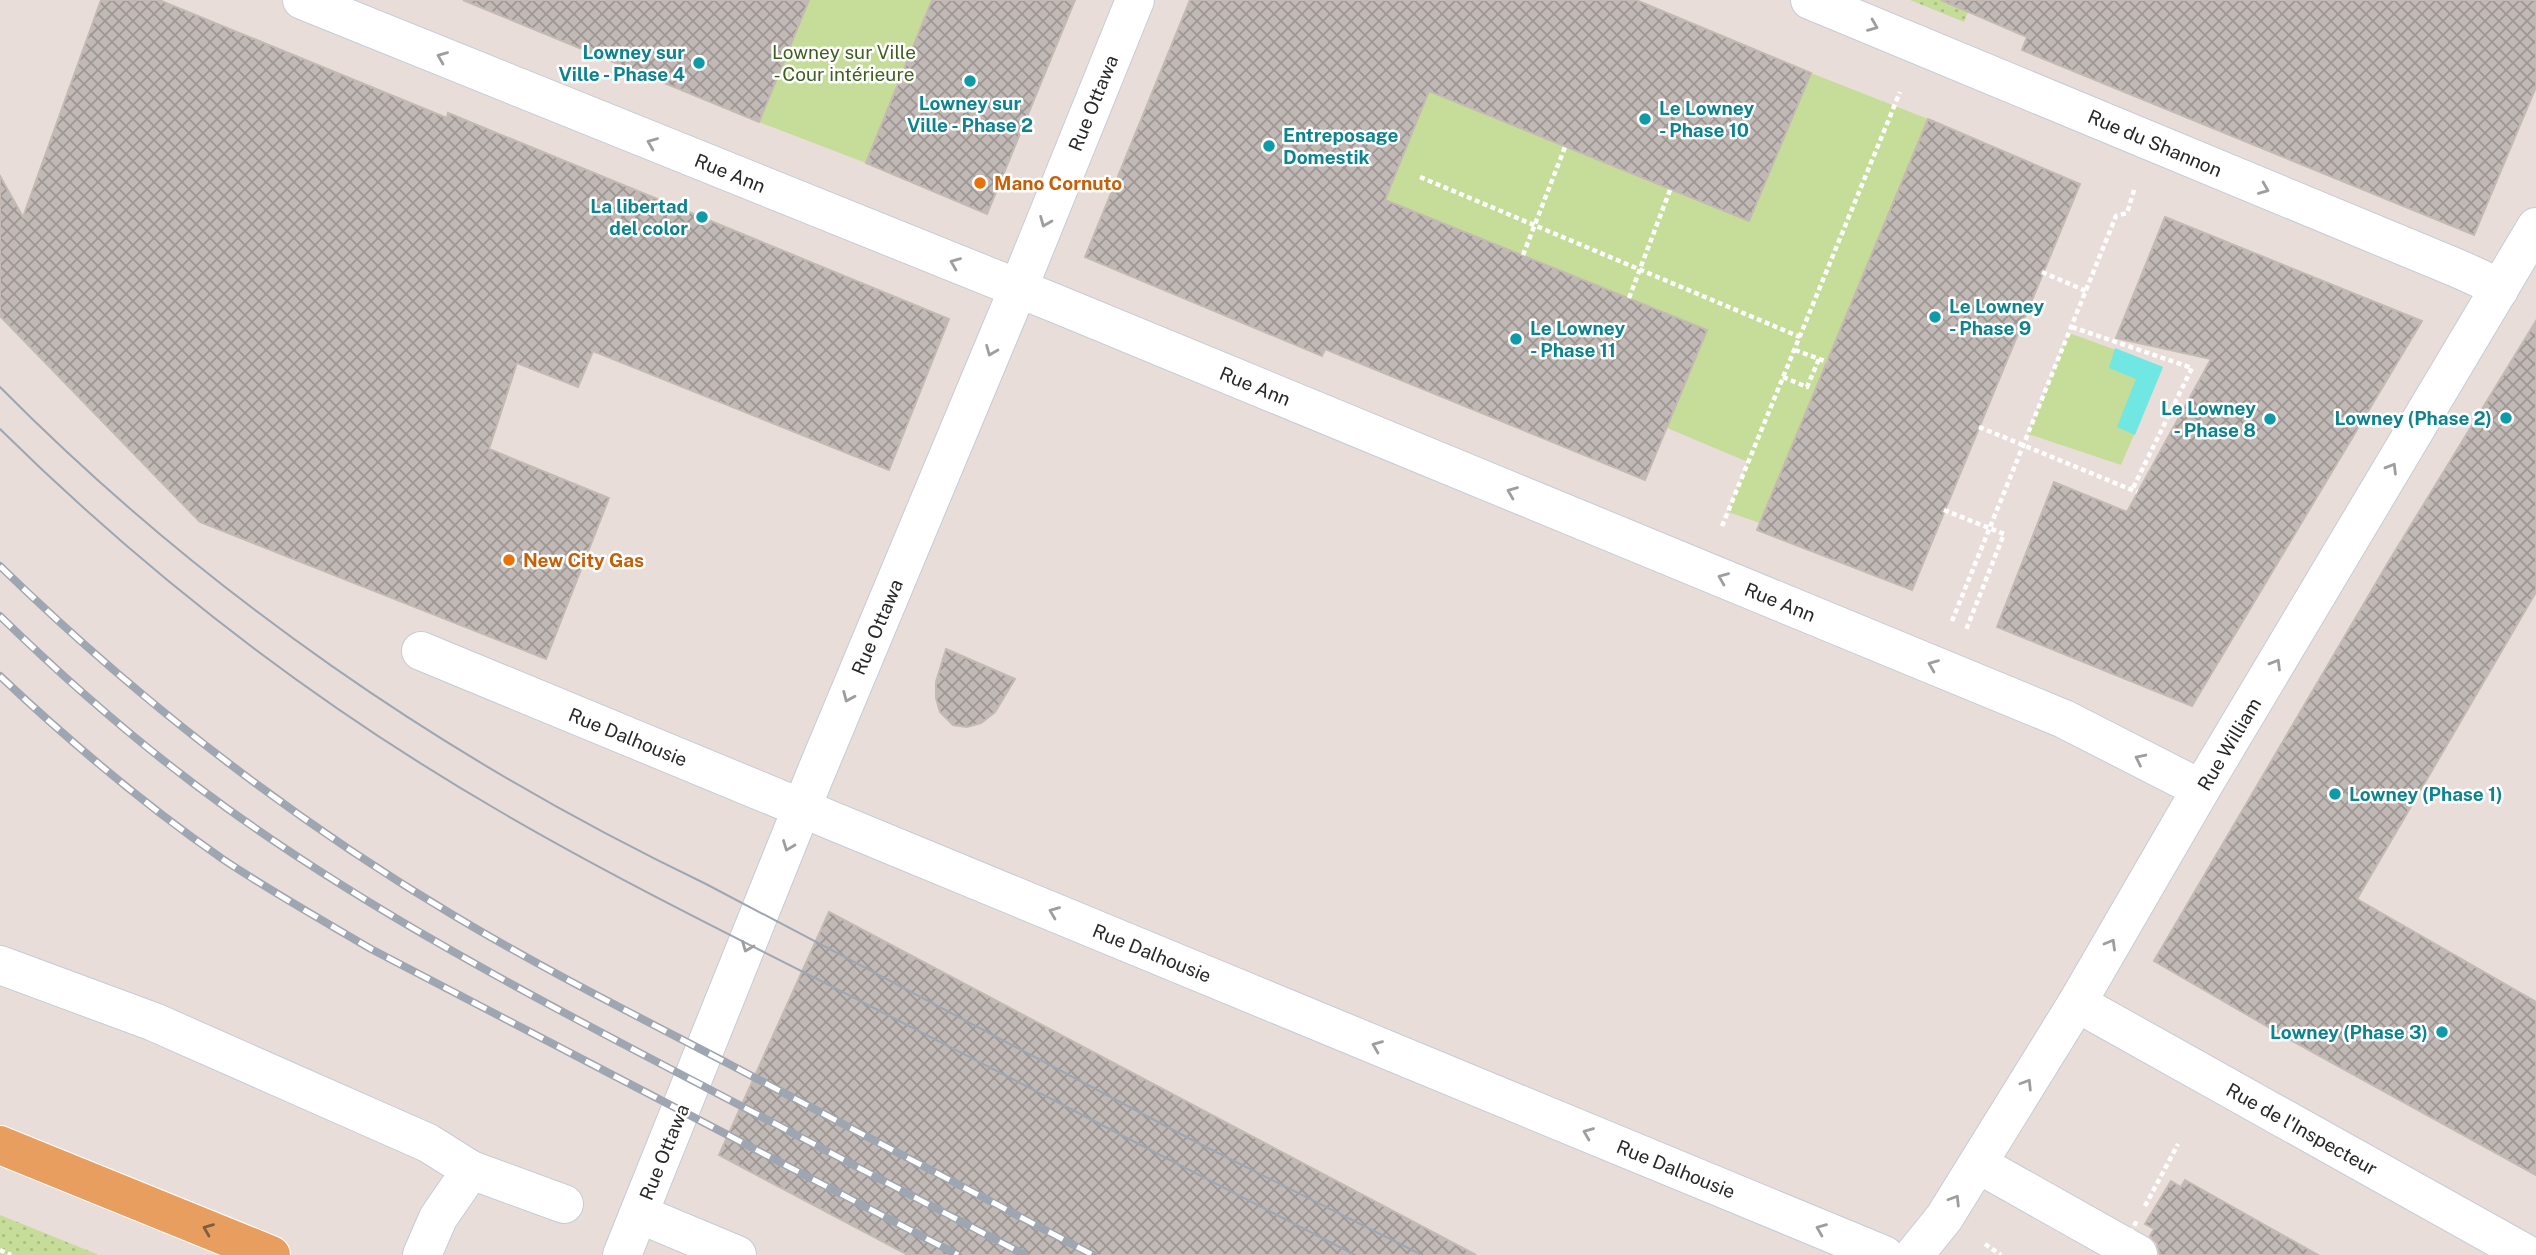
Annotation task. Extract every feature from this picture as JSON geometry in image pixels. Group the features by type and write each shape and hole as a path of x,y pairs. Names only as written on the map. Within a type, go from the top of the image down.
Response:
{"main road":[{"path":"0,1145 271,1255"}],"street":[{"name":"Rue Ann","path":"302,0 1018,289 2064,719 2201,789"},
{"name":"Rue Ottawa","path":"622,1255 802,808 1135,0"},
{"name":"Rue du Shannon","path":"1810,0 2474,275 2499,290"},
{"name":"Rue William","path":"1914,1255 1944,1218 2077,1003 2201,789 2536,227"},
{"name":"Rue Dalhousie","path":"421,652 1884,1255"},
{"path":"0,965 154,1022 428,1143 471,1170 564,1204"},
{"name":"Rue de l'Inspecteur","path":"2077,1003 2528,1255"},
{"path":"1978,1164 2131,1243"},
{"path":"422,1255 438,1218 471,1170"},
{"path":"639,1214 737,1255"}],"path":[{"path":"1720,530 1900,92"},
{"path":"1523,255 1565,147"},
{"path":"1420,177 1800,337"},
{"path":"1950,626 2116,216 2127,213 2135,187"},
{"path":"1629,298 1670,190"},
{"path":"2042,272 2086,291"},
{"path":"1979,427 2134,491 2192,368 2072,327"},
{"path":"1795,350 1827,362"},
{"path":"1783,377 1807,387 1819,359"},
{"path":"1944,510 2004,534 1965,632"},
{"path":"2131,1243 2178,1144"},
{"path":"1978,1240 2001,1255"},
{"path":"0,1251 11,1255"}],"green space":[{"name":"Lowney sur Ville - Cour intérieure","path":"797,0 931,0 866,163 759,122 807,5"},
{"path":"1910,0 1973,0 1964,22"},
{"path":"1811,73 1928,119 1760,523 1728,512 1748,462 1667,428 1707,330 1385,200 1429,91 1749,221"},
{"path":"2069,333 2163,367 2121,465 2028,434"},
{"path":"0,1215 99,1255 0,1255"}],"water":[{"path":"2115,348 2163,367 2135,435 2117,427 2136,379 2109,368"}],"building":[{"path":"101,0 159,0 447,118 448,113 949,319 889,470 593,351 578,387 517,363 489,449 609,498 546,659 200,522 0,316 0,176 23,217"},
{"name":"Lowney sur Ville - Phase 4","path":"463,0 809,0 759,122"},
{"name":"Lowney sur Ville - Phase 2","path":"932,0 1075,0 987,214 866,163"},
{"path":"1190,0 1636,0 1811,73 1749,221 1429,91 1385,200 1707,330 1645,480 1325,349 1322,356 1085,257"},
{"path":"1941,0 2536,0 2536,87 2474,235 2022,50 2027,37"},
{"name":"Le Lowney - Phase 9","path":"1928,119 2080,184 1912,590 1757,530"},
{"name":"Le Lowney - Phase 8","path":"2165,217 2422,321 2192,706 1997,627 2054,482 2127,512 2211,359 2116,338"},
{"path":"2536,321 2536,592 2357,899 2536,1002 2536,1175 2154,961 2389,561"},
{"path":"946,649 1015,679 995,712 981,723 967,727 953,725 940,712 936,698 936,682"},
{"path":"829,912 1476,1255 908,1255 719,1155"},
{"path":"2185,1180 2318,1255 2160,1255 2157,1243 2150,1236 2154,1229 2145,1224 2171,1181 2181,1187"}],"tram line":[{"path":"0,387 78,462 160,534 244,602 332,666 514,783 1196,1142 1422,1255"},
{"path":"0,429 116,537 238,637 302,684 433,771 546,838 638,888 1355,1255"}],"railway":[{"path":"0,566 106,663 217,754 332,838 392,877 556,973 1093,1255"},
{"path":"0,616 82,692 168,764 228,809 333,879 441,945 551,1006 1025,1255"},
{"path":"0,676 53,725 137,795 224,860 279,895 371,949 958,1255"}],"place":[{"name":"Lowney sur Ville - Phase 4","path":"699,63"},
{"name":"Lowney sur Ville - Phase 2","path":"970,81"},
{"name":"Le Lowney - Phase 10","path":"1645,119"},
{"name":"Entreposage Domestik","path":"1269,146"},
{"name":"Mano Cornuto","path":"980,183"},
{"name":"La libertad del color","path":"702,217"},
{"name":"Le Lowney - Phase 9","path":"1935,317"},
{"name":"Le Lowney - Phase 11","path":"1516,339"},
{"name":"Lowney (Phase 2)","path":"2506,418"},
{"name":"Le Lowney - Phase 8","path":"2270,419"},
{"name":"New City Gas","path":"509,560"},
{"name":"Lowney (Phase 1)","path":"2335,794"},
{"name":"Lowney (Phase 3)","path":"2442,1032"}]}
